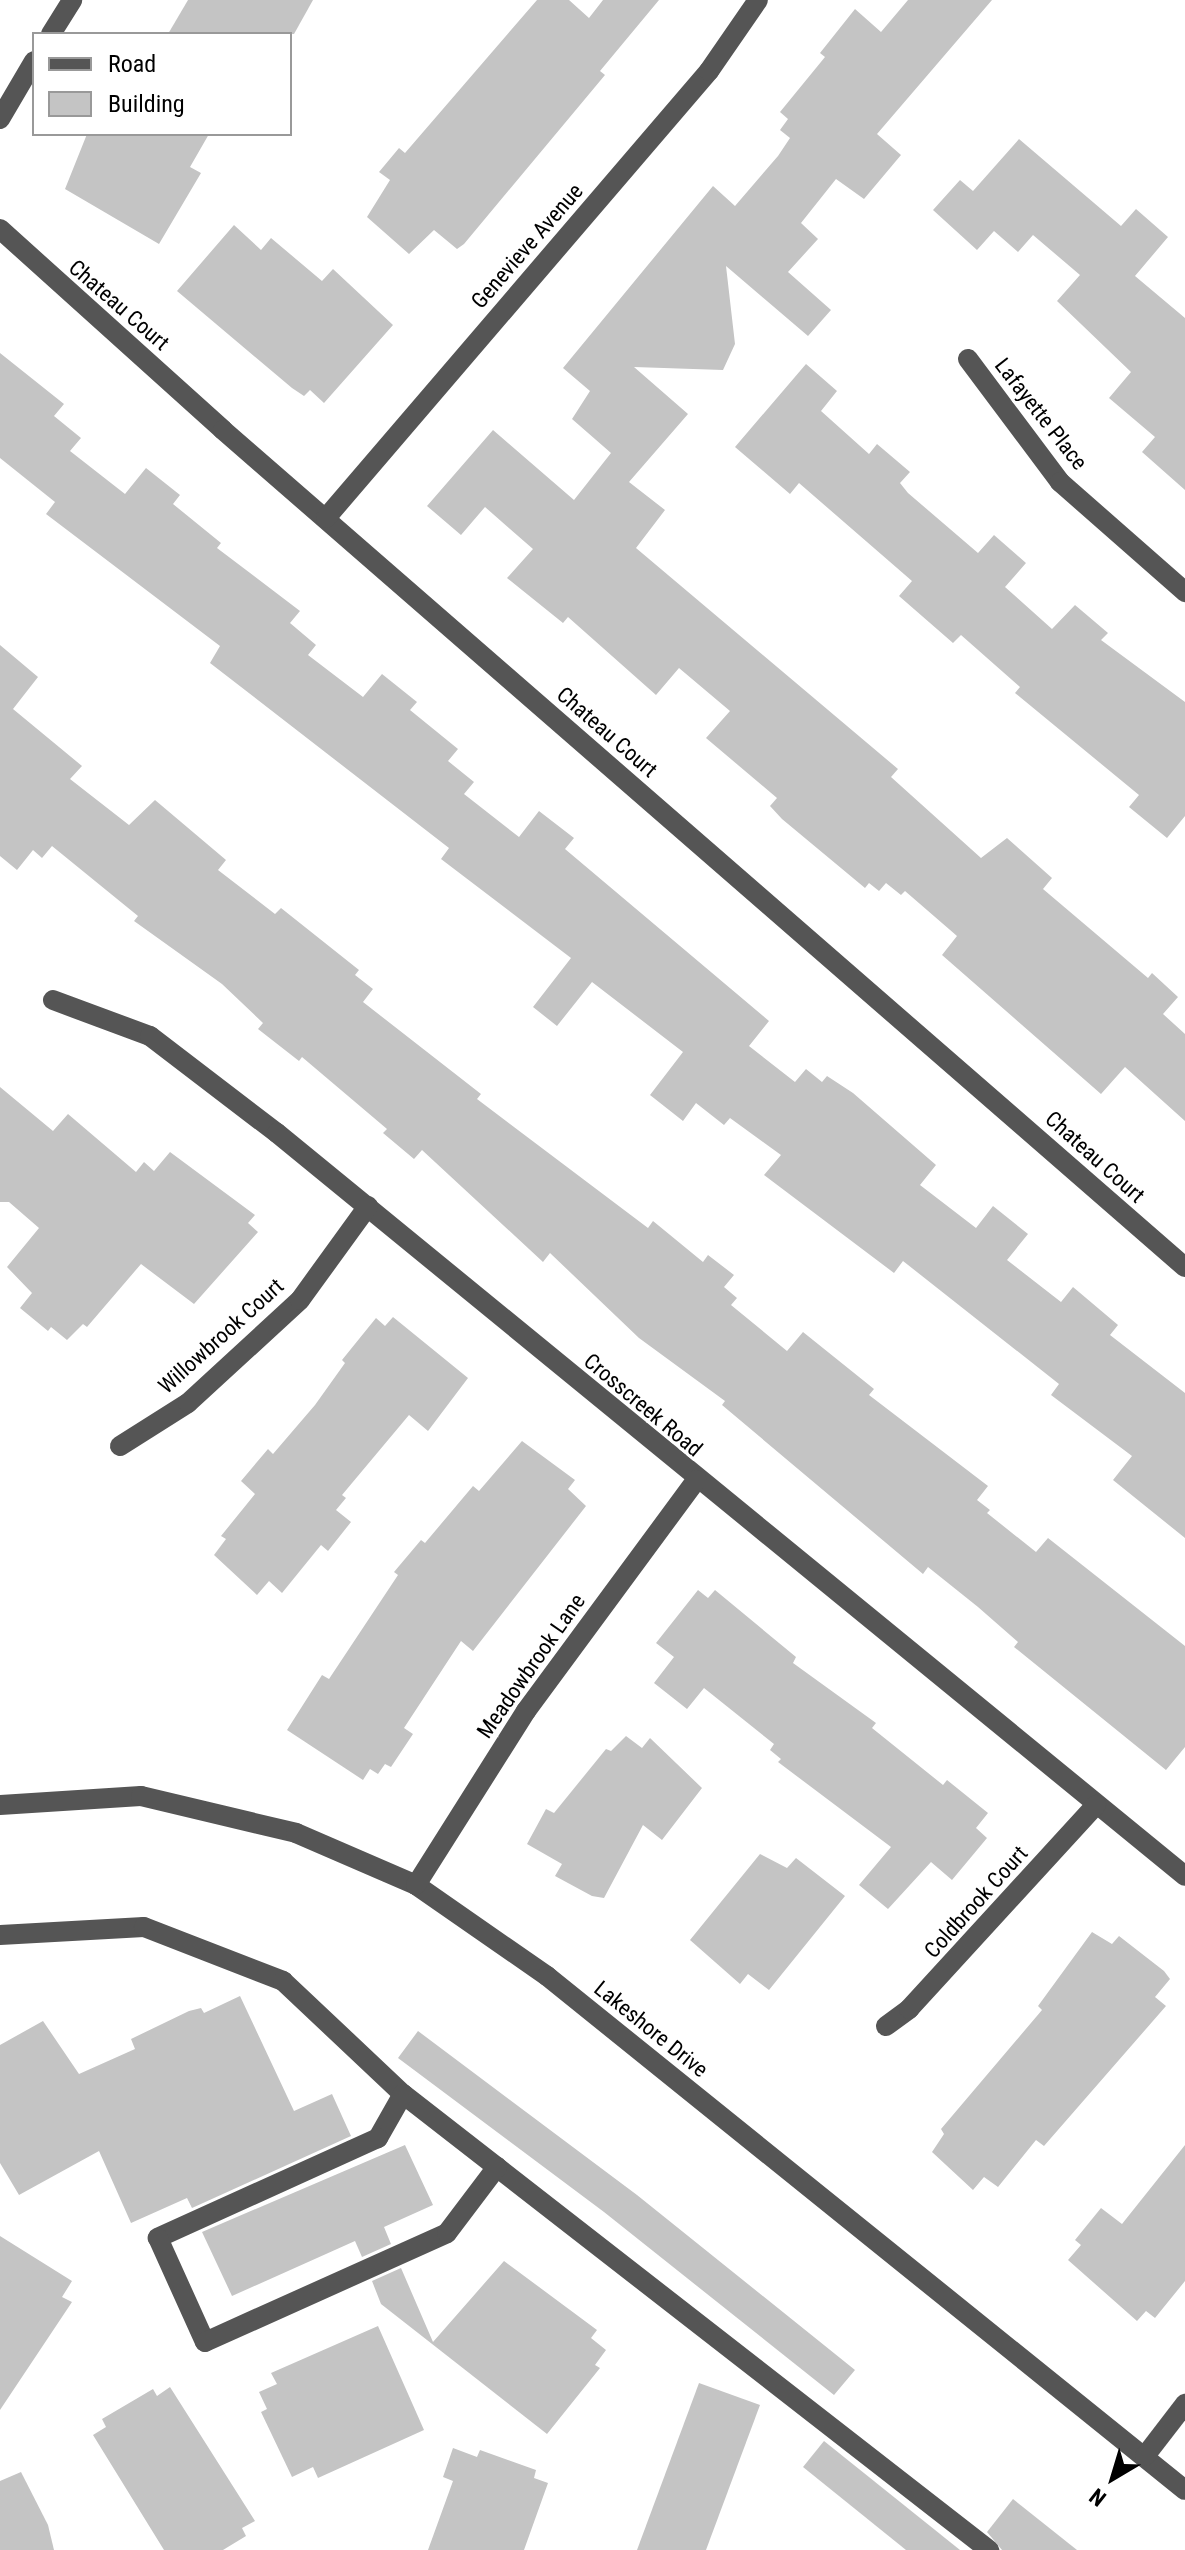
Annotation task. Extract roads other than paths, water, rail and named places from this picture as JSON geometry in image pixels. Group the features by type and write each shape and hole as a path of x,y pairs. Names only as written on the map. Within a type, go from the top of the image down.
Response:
{"street":[{"path":"52,32 72,0"},
{"name":"Genevieve Avenue","path":"326,518 709,71 758,0"},
{"path":"0,119 32,64"},
{"name":"Chateau Court","path":"0,229 326,518 1185,1267"},
{"name":"Lafayette Place","path":"968,359 1060,482 1185,592"},
{"name":"Crosscreek Road","path":"53,1000 150,1036 368,1206 696,1480 1185,1876"},
{"name":"Willowbrook Court","path":"120,1446 188,1403 300,1300 368,1206"},
{"name":"Meadowbrook Lane","path":"416,1885 526,1711 696,1480"},
{"name":"Lakeshore Drive","path":"0,1805 141,1796 296,1833 416,1885 547,1976 1185,2490"},
{"name":"Coldbrook Court","path":"886,2026 920,1998 1096,1805"},
{"path":"0,1935 144,1927 283,1981 403,2094 989,2550"},
{"path":"403,2094 378,2138 158,2238 205,2342 447,2233 497,2167"},
{"path":"1145,2456 1185,2404"}]}
